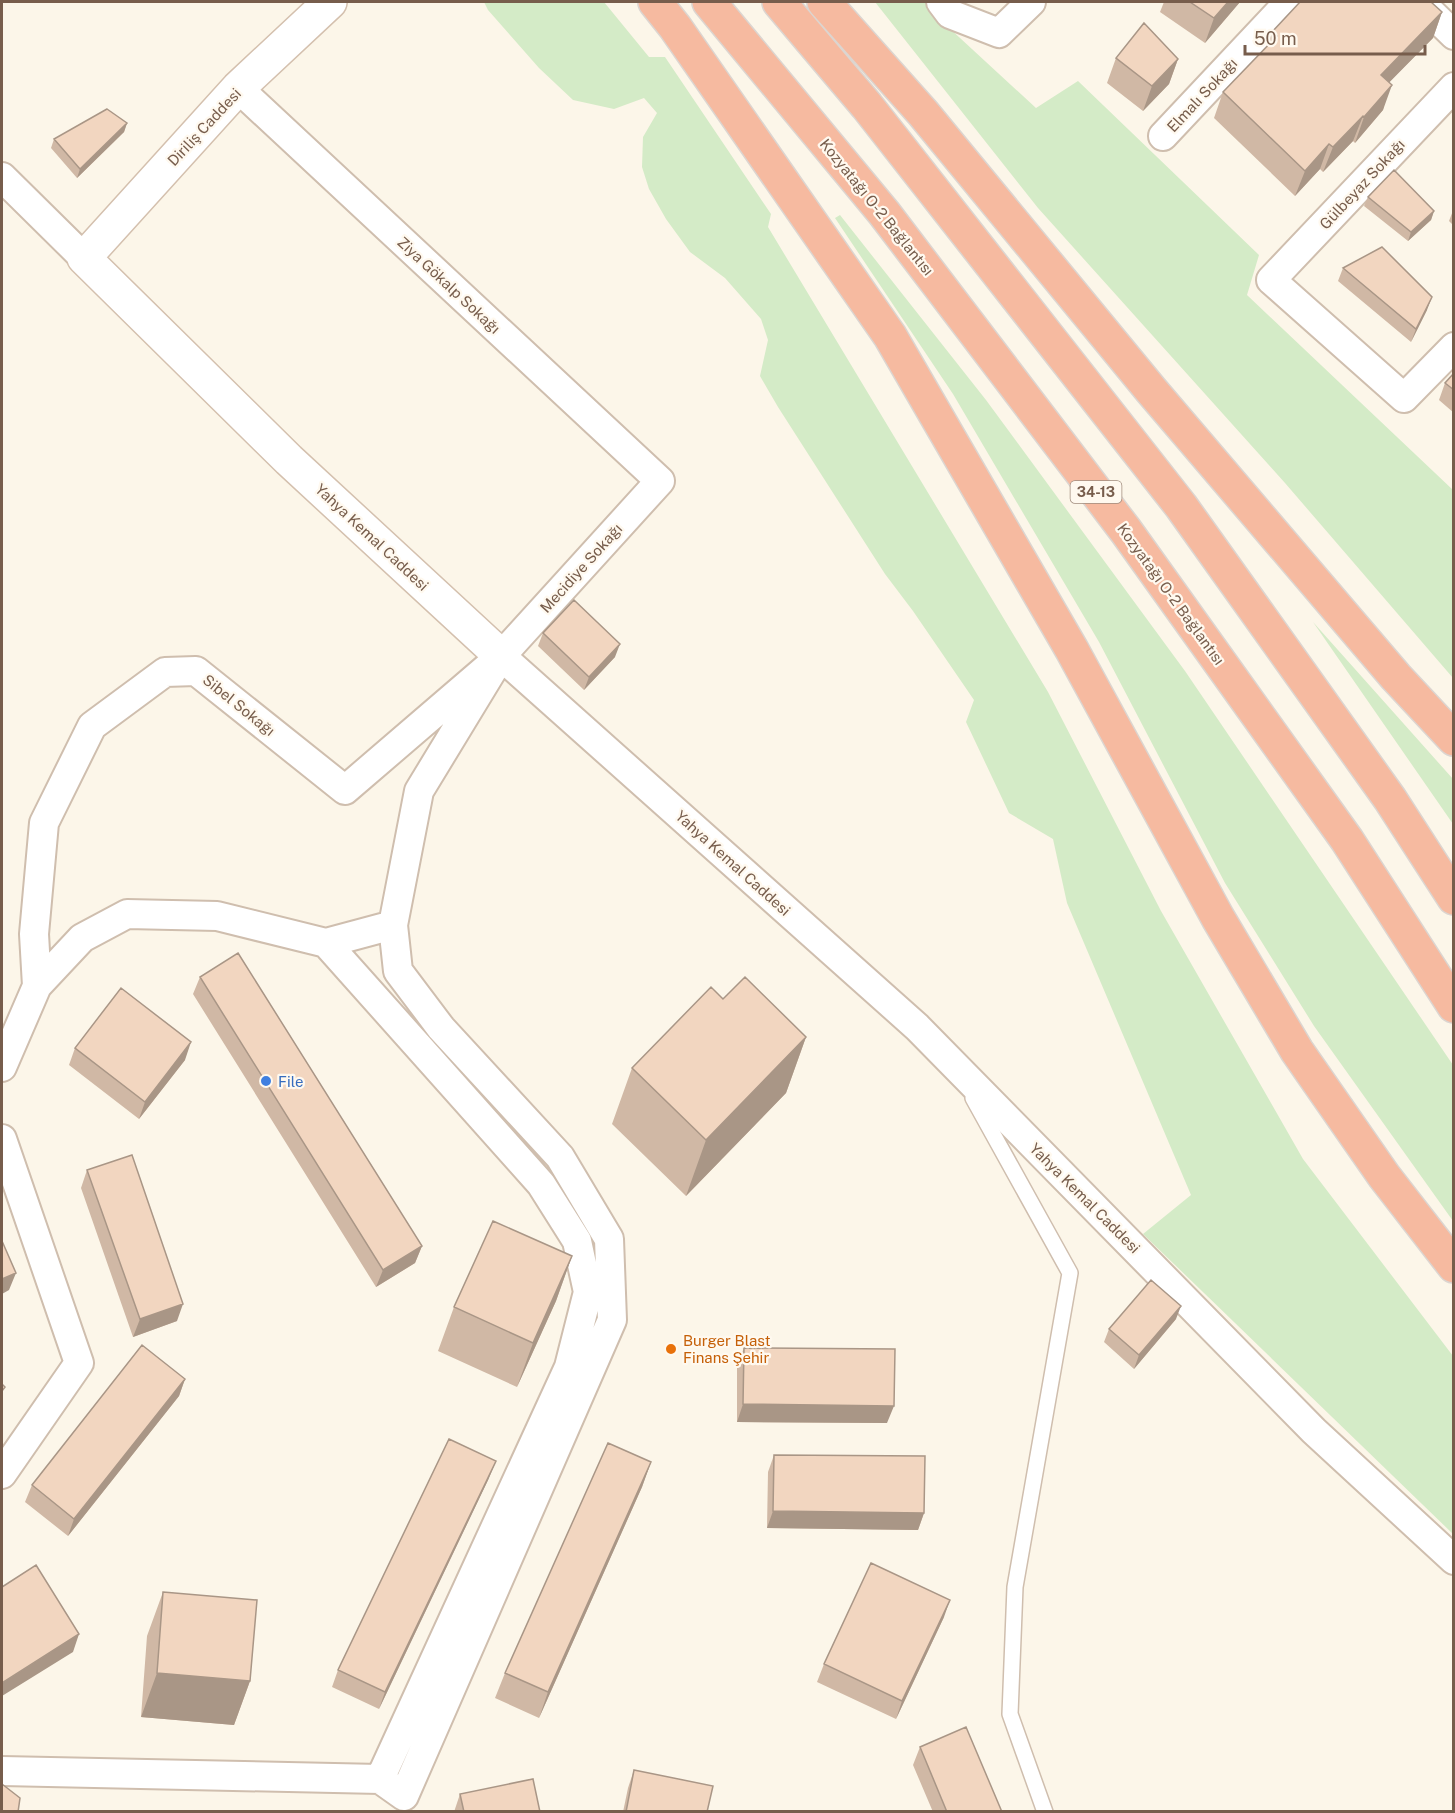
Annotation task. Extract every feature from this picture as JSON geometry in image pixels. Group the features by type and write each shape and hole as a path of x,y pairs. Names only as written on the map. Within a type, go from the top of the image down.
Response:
{"highway":[{"path":"655,2 675,27 890,336 1072,650 1218,918 1297,1051 1384,1176 1454,1266"},
{"name":"Kozyatağı O-2 Bağlantısı","path":"708,2 884,213 1126,531 1347,840 1454,1006"},
{"path":"779,2 867,106 1181,506 1390,800 1454,898"},
{"path":"824,2 923,113 1167,408 1396,677 1454,739"}],"street":[{"name":"Diriliş Caddesi","path":"84,258 238,88 330,2"},
{"path":"941,2 950,14 999,33 1031,2"},
{"name":"Elmalı Sokağı","path":"1163,136 1289,2"},
{"path":"1420,2 1454,35"},
{"name":"Gülbeyaz Sokağı","path":"1454,87 1271,280 1404,398 1454,347"},
{"name":"Ziya Gökalp Sokağı","path":"238,88 660,481"},
{"name":"Yahya Kemal Caddesi","path":"2,177 290,460 501,656 917,1027 1314,1431 1454,1560"},
{"name":"Mecidiye Sokağı","path":"501,656 660,481"},
{"path":"2,1771 380,1779 404,1796 612,1320 609,1239 560,1157 441,1028 398,971 393,925 419,791 501,656"},
{"name":"Sibel Sokağı","path":"37,986 34,934 44,823 92,726 165,672 196,671 345,790 501,656"},
{"path":"2,1067 37,986 82,938 128,914 217,916 326,943 393,925"},
{"path":"326,943 542,1184 577,1241 588,1292 569,1366 380,1779"},
{"path":"2,1139 79,1363 2,1474"}],"lane":[{"path":"958,1069 1070,1273 1015,1587 1010,1714 1046,1812"}],"green space":[{"path":"484,2 604,2 649,57 665,57 771,214 768,227 1048,692 1161,911 1303,1159 1453,1356 1453,1534 1143,1234 1191,1195 1067,903 1053,839 1009,813 966,722 974,700 885,574 760,376 768,340 761,319 725,278 690,252 666,219 649,189 642,167 643,137 657,113 644,98 614,109 573,100 539,68 488,10"},
{"path":"875,2 925,2 934,14 1036,108 1078,81 1259,255 1247,295 1453,490 1453,678 1285,483 1038,208"},
{"path":"840,215 986,400 1185,671 1453,1065 1453,1221 1314,1026 1225,883 1099,642 953,394 835,218"},
{"path":"1313,622 1453,779 1453,824"}],"building":[{"path":"1190,2 1228,2 1214,18"},
{"path":"1300,2 1431,2 1442,12 1381,75 1392,85 1364,117 1333,147 1329,144 1305,171 1223,92 1277,36 1272,32"},
{"path":"1144,23 1178,59 1152,86 1116,58"},
{"path":"107,109 127,123 80,169 54,139"},
{"path":"1394,170 1434,211 1411,232 1368,197"},
{"path":"1382,247 1432,297 1416,329 1343,268"},
{"path":"1454,373 1454,390 1445,383"},
{"path":"574,600 620,644 589,677 543,633"},
{"path":"238,953 422,1246 383,1270 200,977"},
{"path":"745,977 806,1037 706,1140 632,1068 711,987 723,999"},
{"path":"121,988 191,1042 145,1102 75,1048"},
{"path":"132,1155 183,1304 140,1319 87,1170"},
{"path":"493,1221 572,1256 533,1343 454,1307"},
{"path":"2,1241 16,1273 2,1279"},
{"path":"1151,1280 1181,1306 1139,1355 1109,1329"},
{"path":"142,1345 185,1379 74,1519 32,1485"},
{"path":"744,1348 895,1349 894,1406 743,1404"},
{"path":"449,1439 496,1461 385,1692 338,1670"},
{"path":"608,1443 651,1462 548,1692 505,1673"},
{"path":"774,1455 925,1456 924,1513 773,1511"},
{"path":"871,1563 950,1600 902,1701 824,1664"},
{"path":"36,1565 79,1634 2,1683 2,1587"},
{"path":"163,1592 257,1600 250,1681 157,1673"},
{"path":"966,1727 1002,1812 947,1812 920,1747"},
{"path":"634,1770 713,1786 707,1812 626,1812"},
{"path":"533,1779 540,1812 464,1812 460,1794"},
{"path":"2,1784 20,1798 18,1812 2,1812"}],"place":[{"name":"File","path":"266,1081"},
{"name":"Burger Blast Finans Şehir","path":"671,1349"}]}
